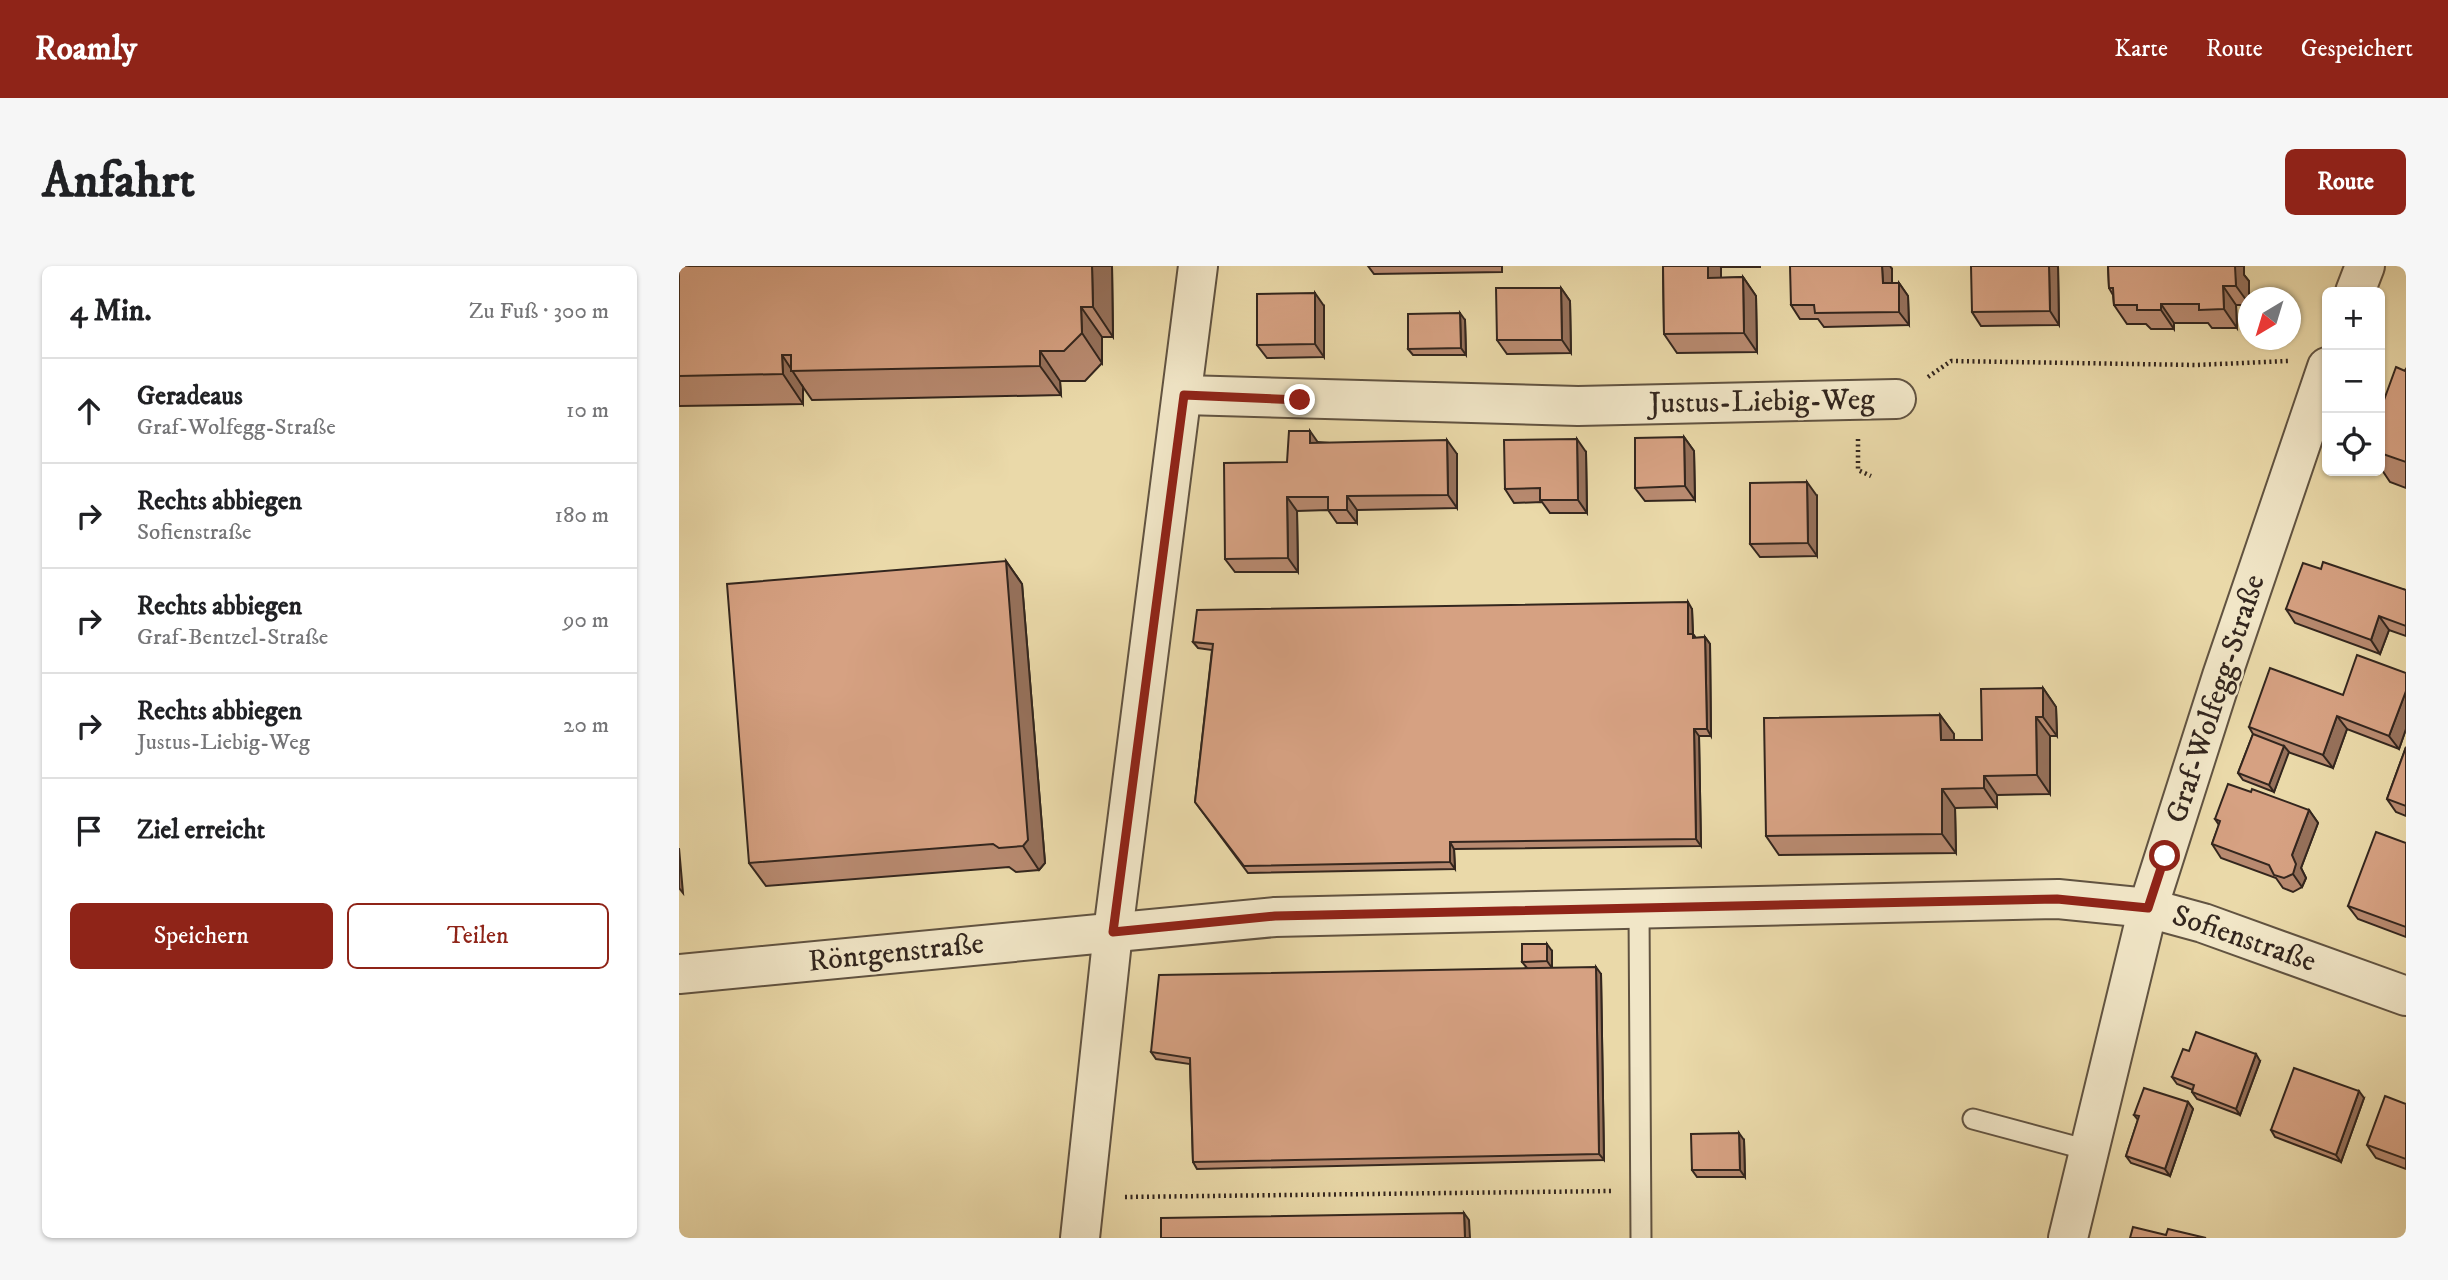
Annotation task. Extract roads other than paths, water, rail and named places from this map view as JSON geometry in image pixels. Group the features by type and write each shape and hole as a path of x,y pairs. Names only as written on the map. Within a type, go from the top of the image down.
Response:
{"street":[{"path":"1080,1238 1113,932 1184,395 1198,266"},
{"path":"2357,287 2365,266"},
{"name":"Graf-Wolfegg-Straße","path":"2067,1238 2148,908 2222,676 2314,363"},
{"name":"Justus-Liebig-Weg","path":"1184,395 1578,406 1896,399"},
{"name":"Sofienstraße","path":"1113,932 1275,916 2057,899 2148,908 2203,923 2406,996"},
{"name":"Röntgenstraße","path":"679,974 1113,932"}],"lane":[{"path":"1639,910 1641,1238"},
{"path":"1973,1119 2088,1150"}]}
